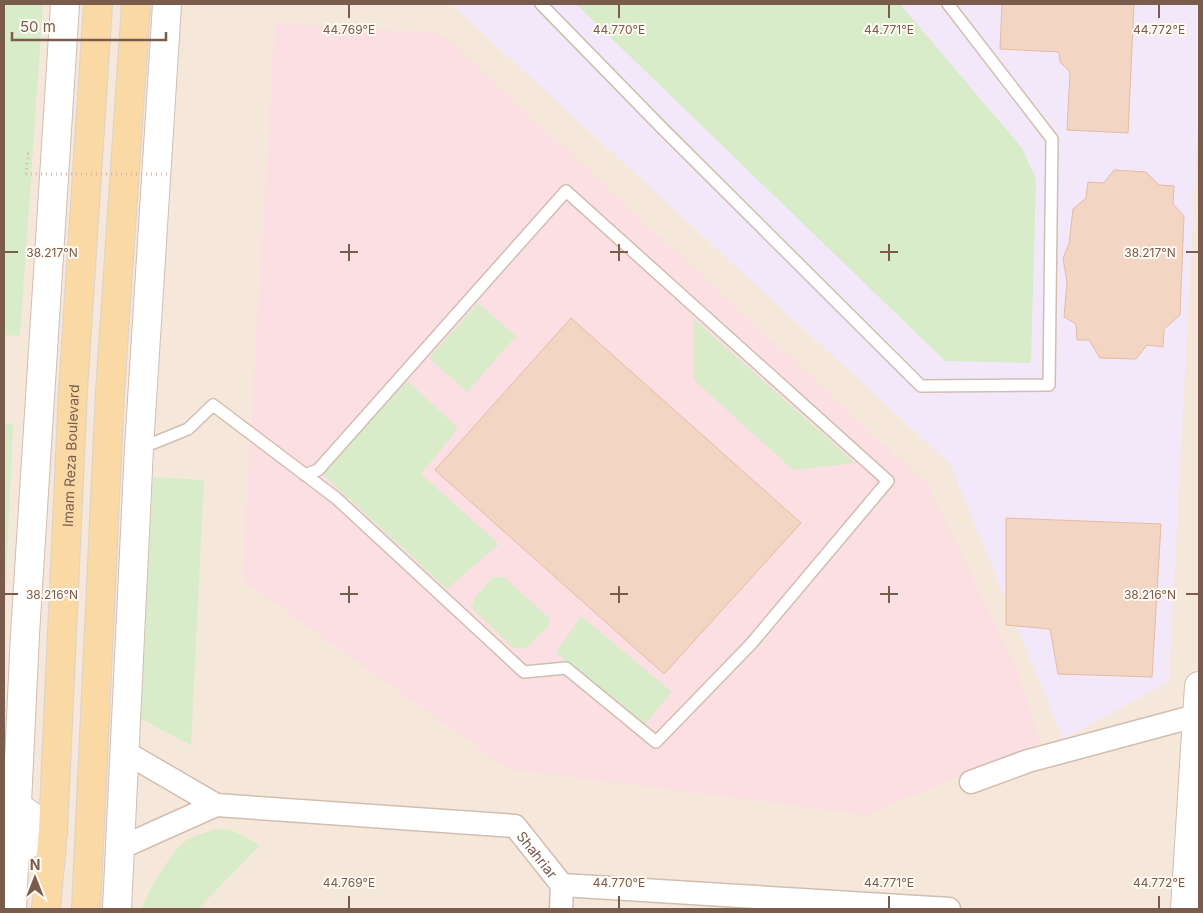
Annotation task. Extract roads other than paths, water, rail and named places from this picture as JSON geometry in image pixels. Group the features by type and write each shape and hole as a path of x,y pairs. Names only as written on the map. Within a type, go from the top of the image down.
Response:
{"main road":[{"name":"Imam Reza Boulevard","path":"46,909 53,831 73,390 98,4"},
{"path":"86,909 110,392 136,4"},
{"path":"53,831 89,832"}],"street":[{"path":"12,909 9,850 10,806 25,634 65,4"},
{"path":"117,909 139,448 167,4"},
{"path":"1185,909 1199,686"},
{"path":"971,782 1028,761 1198,716"},
{"name":"Shahriar","path":"125,752 216,805 515,826 562,885 805,906 949,909"},
{"name":"Shahriar","path":"120,848 216,805"},
{"path":"10,806 53,831"},
{"path":"9,850 53,831"},
{"path":"561,909 562,885"}],"lane":[{"path":"541,4 921,386 1049,385 1052,139 948,4"},
{"path":"139,448 188,429 214,405 305,475 336,498 524,672 566,668 656,742 751,644 888,481 566,191 318,470 305,475"}]}
